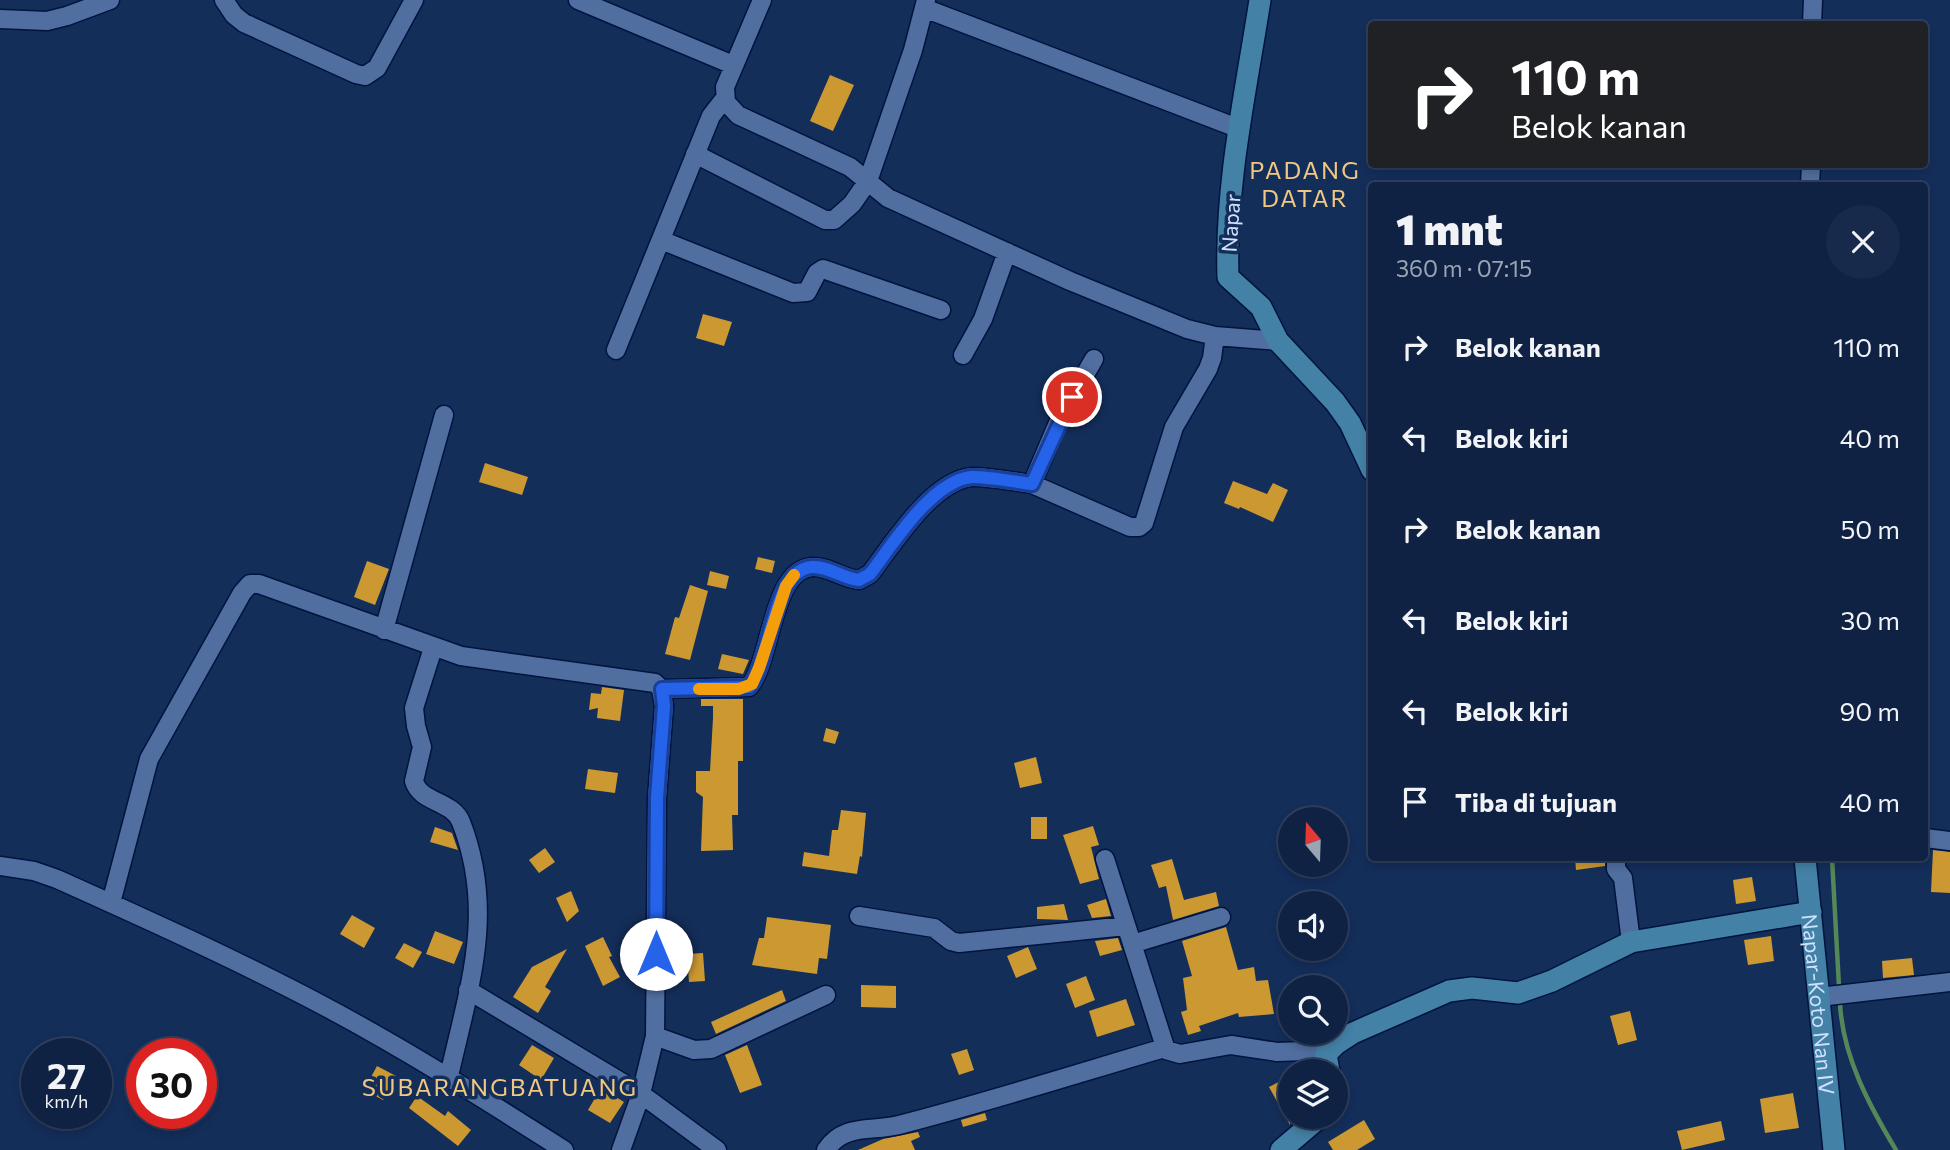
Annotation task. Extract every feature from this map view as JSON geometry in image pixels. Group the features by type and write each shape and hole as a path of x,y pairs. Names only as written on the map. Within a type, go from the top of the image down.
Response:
{"street":[{"path":"0,19 47,21 110,0"},
{"path":"225,0 234,15 244,23 361,76 369,75 377,68 414,0"},
{"path":"578,0 733,65"},
{"path":"616,350 695,154 711,116 724,97 733,65 762,0"},
{"name":"Napar","path":"1260,0 1240,129 1227,239 1228,277 1261,307 1278,341"},
{"path":"1812,21 1813,0"},
{"path":"695,154 830,221 852,204 868,181 925,4 1240,129"},
{"path":"724,97 738,115 850,167 888,198 1070,281 1187,328 1214,336 1278,341 1350,423 1368,461"},
{"path":"661,240 793,293 807,292 817,273 823,269 940,310"},
{"path":"963,355 983,319 1007,252"},
{"path":"111,903 149,760 247,587 259,584 433,648 484,661 647,681 662,689 749,687 759,668 786,586 795,574 803,569 820,567 859,580 870,574 922,506 945,489 971,477 1032,484 1130,527 1139,527 1144,523 1174,427 1208,369 1214,336"},
{"path":"1032,484 1061,416 1094,359"},
{"path":"384,630 444,415"},
{"path":"433,648 414,708 422,747 414,781 421,793 442,802 456,812 475,874 479,904 474,969 449,1076"},
{"path":"621,1150 642,1094 655,1036 657,798 664,706 662,689"},
{"path":"1928,838 1950,841"},
{"path":"1105,859 1164,1048 1180,1054 1231,1045 1277,1052 1332,1053 1353,1032 1449,991 1472,988 1510,993 1526,991 1631,942 1811,912"},
{"path":"1616,861 1616,869 1623,877 1631,942"},
{"name":"Napar-Koto Nan IV","path":"1805,861 1834,1150"},
{"path":"0,866 57,879 243,964 449,1076 564,1150"},
{"path":"859,916 934,928 951,941 959,943 1126,926"},
{"path":"1132,944 1221,918"},
{"path":"1819,997 1950,982"},
{"path":"468,990 642,1094 717,1150"},
{"path":"655,1036 694,1050 711,1049 825,995"},
{"path":"826,1150 833,1139 842,1133 897,1126 1164,1048"},
{"path":"1281,1150 1306,1129"}],"building":[{"path":"830,75 854,85 833,131 810,121"},
{"path":"703,314 732,322 724,346 696,338"},
{"path":"485,463 528,477 522,495 479,482"},
{"path":"1233,481 1267,494 1273,483 1288,490 1273,522 1224,503"},
{"path":"758,557 775,561 772,573 755,569"},
{"path":"367,561 389,569 375,605 354,597"},
{"path":"710,571 729,576 726,589 707,585"},
{"path":"690,585 708,591 690,660 665,654 675,617 679,618"},
{"path":"722,654 749,660 743,674 718,669"},
{"path":"602,687 624,690 620,721 597,718 598,708 589,710 591,693 601,694"},
{"path":"701,699 743,699 743,761 738,761 738,815 732,815 733,850 701,851 703,797 696,792 696,771 710,771 713,706 701,706"},
{"path":"826,728 839,732 835,744 823,741"},
{"path":"1036,757 1042,783 1020,788 1014,763"},
{"path":"588,769 618,773 615,793 585,789"},
{"path":"841,810 866,813 862,857 860,856 857,874 802,866 804,852 829,856 832,830 838,830"},
{"path":"1031,817 1047,817 1047,839 1031,839"},
{"path":"1093,826 1099,845 1091,847 1099,879 1080,884 1063,835"},
{"path":"435,827 452,833 458,850 430,842"},
{"path":"545,848 555,862 539,873 529,860"},
{"path":"1933,850 1950,852 1950,893 1931,892"},
{"path":"1172,859 1184,900 1216,892 1219,906 1173,920 1166,886 1159,888 1151,865"},
{"path":"1575,861 1605,861 1605,866 1576,870"},
{"path":"1752,877 1756,901 1736,904 1733,880"},
{"path":"571,891 579,911 567,922 556,898"},
{"path":"1106,899 1111,916 1092,918 1087,905"},
{"path":"1064,904 1068,920 1037,919 1037,907"},
{"path":"352,915 375,928 364,948 340,934"},
{"path":"767,917 831,925 827,959 819,958 817,974 752,965 759,938 764,938"},
{"path":"1226,927 1238,970 1254,967 1256,981 1268,980 1274,1014 1239,1017 1238,1013 1199,1026 1201,1031 1188,1035 1181,1012 1187,1010 1183,978 1192,976 1182,941"},
{"path":"435,931 463,942 454,964 426,954"},
{"path":"1771,936 1774,961 1748,965 1744,940"},
{"path":"603,937 612,956 609,957 620,977 603,986 585,946"},
{"path":"1118,938 1122,950 1100,956 1095,941"},
{"path":"404,943 422,952 413,968 395,958"},
{"path":"1028,947 1037,969 1016,978 1007,956"},
{"path":"567,949 545,987 551,991 538,1013 513,997 532,967"},
{"path":"703,953 705,981 689,982 687,954"},
{"path":"1912,958 1914,975 1883,978 1882,961"},
{"path":"1086,976 1095,1000 1075,1008 1066,984"},
{"path":"861,985 896,986 896,1008 861,1007"},
{"path":"782,990 786,1001 716,1034 711,1022"},
{"path":"1126,999 1135,1025 1097,1037 1089,1011"},
{"path":"1630,1011 1637,1040 1618,1045 1610,1016"},
{"path":"532,1045 554,1058 541,1080 519,1065"},
{"path":"747,1045 762,1085 740,1093 725,1055"},
{"path":"967,1049 974,1070 959,1075 951,1054"},
{"path":"377,1066 396,1076 383,1100 364,1090"},
{"path":"1278,1082 1278,1103 1269,1087"},
{"path":"601,1088 624,1102 610,1123 588,1110"},
{"path":"1793,1093 1799,1128 1765,1133 1760,1099"},
{"path":"417,1096 445,1116 448,1111 471,1130 458,1146 409,1108"},
{"path":"985,1113 987,1120 963,1127 961,1120"},
{"path":"1364,1120 1375,1139 1357,1150 1333,1150 1328,1142"},
{"path":"1721,1121 1725,1140 1682,1150 1677,1131"},
{"path":"918,1132 920,1137 911,1141 915,1150 858,1150 883,1139"}],"waterway":[{"path":"1832,861 1839,987"},
{"path":"1840,1004 1852,1062 1867,1098 1896,1150"}],"slow traffic":[{"path":"699,689 739,689 752,684 786,586 794,575"}],"district":[{"name":"PADANG DATAR","path":"1305,183"},
{"name":"SUBARANGBATUANG","path":"500,1086"}],"route":[{"path":"656,954 657,798 664,706 662,689 749,687 759,668 786,586 795,574 803,569 820,567 859,580 870,574 922,506 945,489 971,477 1032,484 1072,397"}]}
